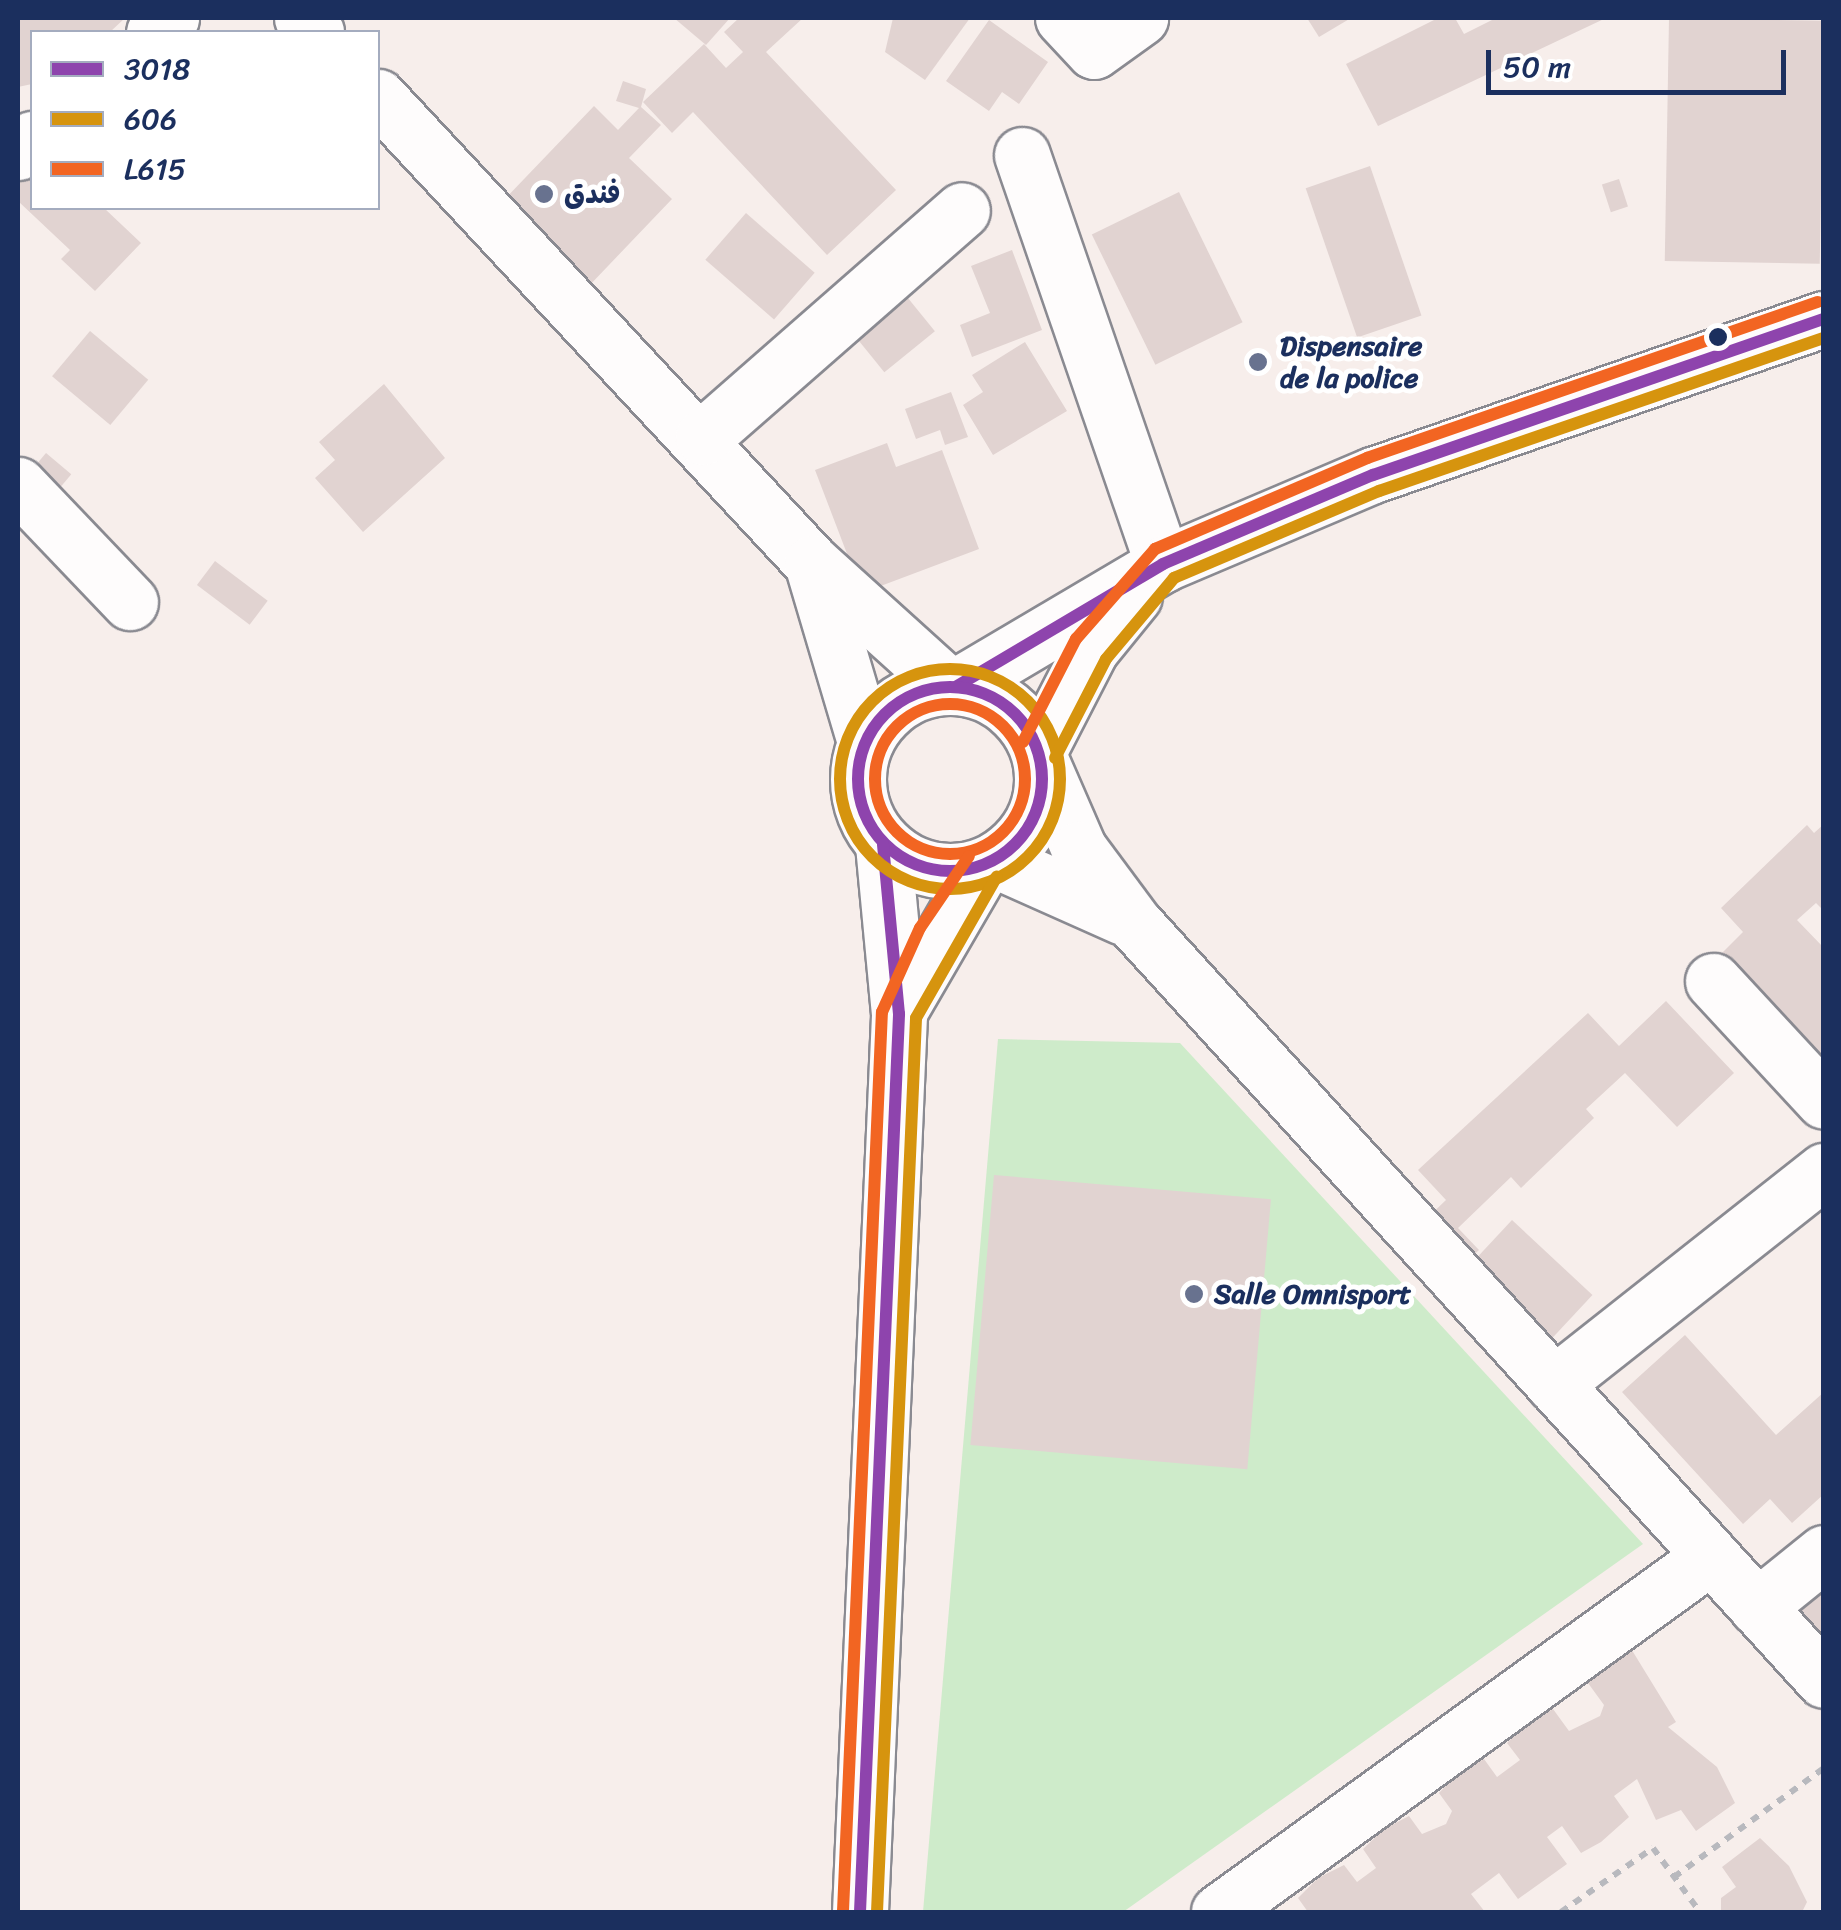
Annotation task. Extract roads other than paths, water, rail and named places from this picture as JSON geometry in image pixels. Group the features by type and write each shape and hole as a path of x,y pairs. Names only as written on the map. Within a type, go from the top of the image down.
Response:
{"main road":[{"path":"1062,18 1094,50 1140,18"},
{"path":"380,98 702,437 812,563 953,686 1016,713 1040,757 1079,849 1134,923 1824,1680"},
{"path":"1022,156 1164,564"},
{"path":"702,437 962,210"},
{"path":"865,742 898,702 953,686 1164,564 1373,476 1824,319"},
{"path":"18,485 130,602"},
{"path":"812,563 865,742 859,796 883,844 900,1014 860,1912"},
{"path":"900,1014 935,937 989,863 1034,820 1040,757 1091,649 1164,564"},
{"path":"883,844 930,870 989,863 1134,923"},
{"path":"1713,981 1824,1101"},
{"path":"1554,1384 1824,1171"},
{"path":"1758,1607 1824,1553"},
{"path":"1219,1912 1711,1556"}],"place":[{"name":"فندق","path":"544,194"},
{"name":"Dispensaire de la police","path":"1258,362"},
{"name":"Salle Omnisport","path":"1194,1294"}]}
